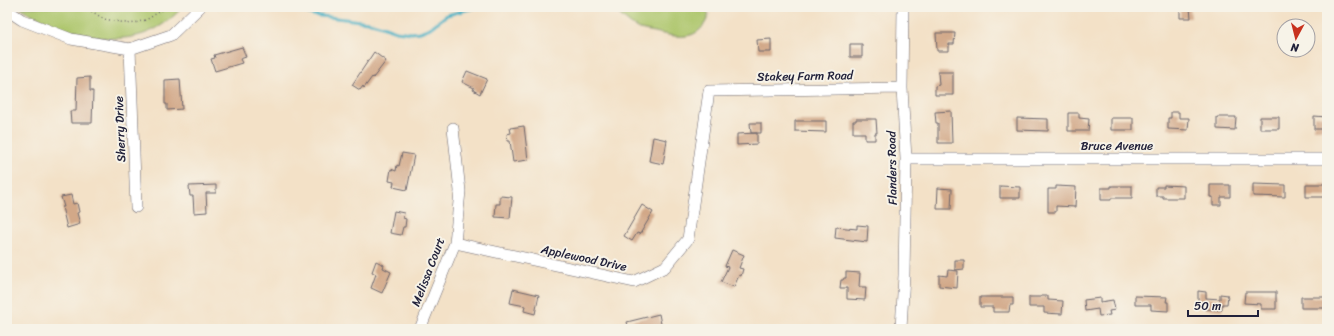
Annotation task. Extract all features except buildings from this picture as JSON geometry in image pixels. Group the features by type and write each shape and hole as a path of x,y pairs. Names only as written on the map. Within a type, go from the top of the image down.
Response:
{"street":[{"path":"7,10 22,20 71,39 130,49 171,35 200,7"},
{"name":"Flanders Road","path":"901,329 904,275 906,159 902,88 903,7"},
{"name":"Sherry Drive","path":"130,49 136,207"},
{"name":"Stakey Farm Road","path":"709,91 902,88"},
{"name":"Applewood Drive","path":"455,243 634,282 665,267 688,239 709,91"},
{"name":"Melissa Court","path":"420,329 455,243 460,191 453,128"},
{"name":"Bruce Avenue","path":"906,159 1327,160"}],"path":[{"path":"80,7 93,12 104,19 131,24 146,20 167,7"}],"green space":[{"path":"19,7 183,7 160,26 151,31 135,36 101,38 49,23"},
{"path":"613,7 703,7 709,14 705,23 694,34 688,36 672,36 637,28 615,11"}],"waterway":[{"path":"291,7 313,15 368,22 396,31 411,33 420,32 430,28 447,15 477,7"}]}
